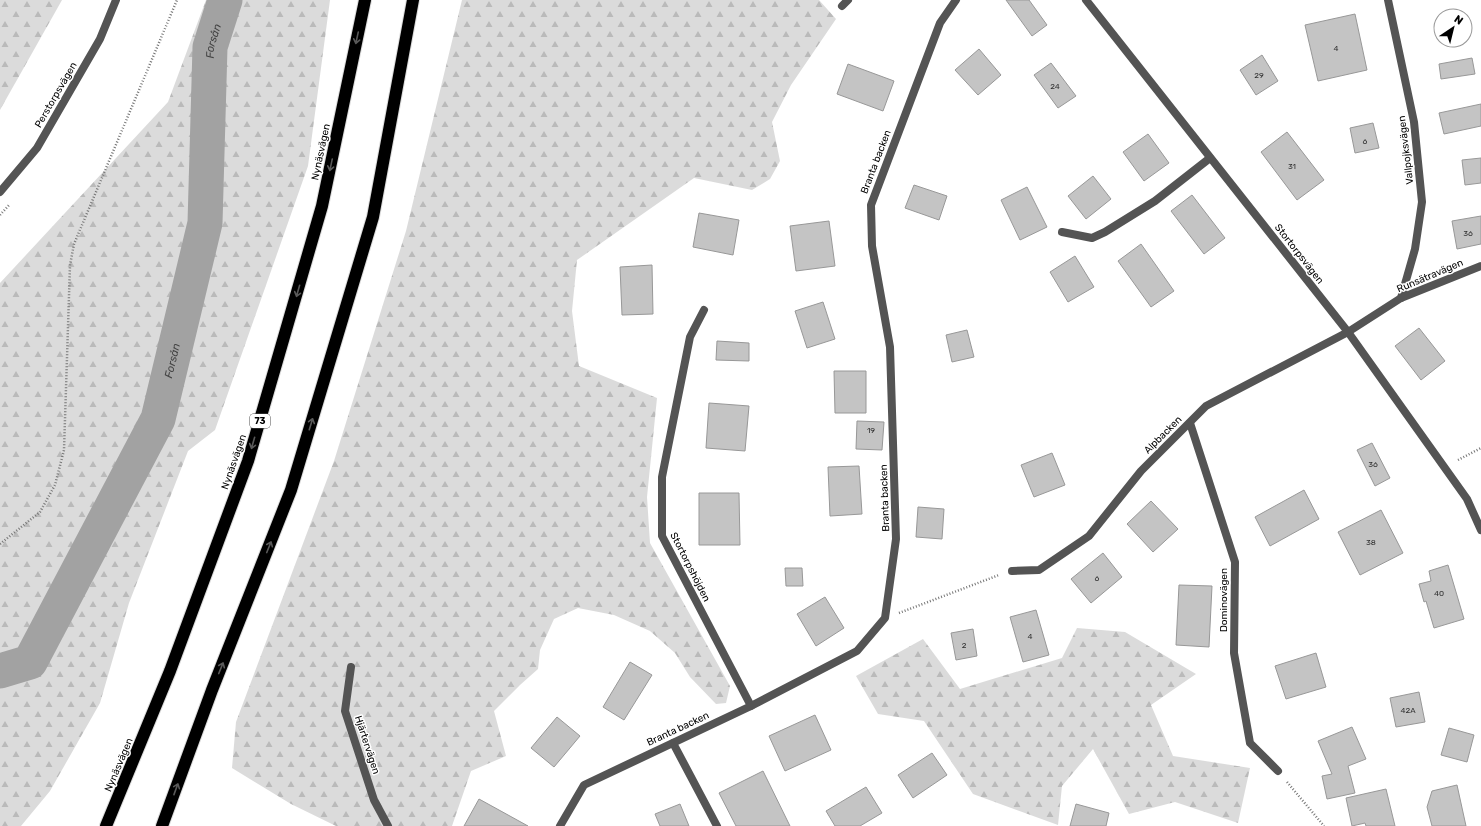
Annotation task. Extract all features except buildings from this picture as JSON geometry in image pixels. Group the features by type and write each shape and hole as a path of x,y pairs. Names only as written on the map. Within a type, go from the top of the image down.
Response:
{"highway":[{"name":"Nynäsvägen","path":"106,826 170,671 248,461 322,206 365,0"},
{"path":"162,826 212,690 291,490 373,216 413,0"}],"street":[{"name":"Perstorpsvägen","path":"0,192 37,148 100,38 116,0"},
{"path":"842,6 848,0"},
{"name":"Branta backen","path":"560,826 584,785 750,706 857,651 885,618 896,539 890,355 872,246 871,205 940,23 956,0"},
{"name":"Stortorpsvägen","path":"1086,0 1348,332 1467,499 1481,530"},
{"name":"Vallpojksvägen","path":"1388,0 1414,122 1422,202 1415,250 1401,298"},
{"path":"1062,232 1092,238 1105,232 1155,201 1210,158"},
{"name":"Runsätravägen","path":"1348,332 1401,298 1481,266"},
{"name":"Stortorpshöjden","path":"704,310 690,337 662,477 662,536 750,706"},
{"name":"Alpbacken","path":"1012,570 1039,570 1089,536 1141,471 1206,406 1348,332"},
{"name":"Dominovägen","path":"1190,423 1235,562 1234,653 1250,743 1278,771"},
{"name":"Hjärtervägen","path":"350,666 345,711 374,800 388,826"},
{"path":"673,743 717,826"}],"path":[{"path":"0,544 40,512 55,485 64,450 70,273 74,244 177,0"},
{"path":"1458,460 1481,448"},
{"path":"885,618 1012,570"},
{"path":"1278,771 1324,826"}],"green space":[{"path":"0,0 62,0 0,110"},
{"path":"206,0 330,0 308,166 215,430 188,451 129,603 100,703 50,791 21,826 0,826 0,283 168,102"},
{"path":"462,0 819,0 836,19 791,85 772,122 780,161 770,179 752,190 694,178 577,260 572,311 579,366 657,398 647,497 650,543 730,686 726,703 716,704 690,677 675,653 650,631 614,615 578,608 554,619 540,650 538,669 494,711 506,756 471,771 452,826 336,826 291,804 232,768 236,722 334,461 406,231"},
{"path":"1077,628 1125,632 1196,674 1151,705 1173,756 1250,768 1238,823 1175,802 1129,814 1093,749 1062,786 1058,825 973,794 924,721 878,714 856,676 923,639 960,689 1062,658"}],"waterway":[{"name":"Forsån","path":"0,671 30,662 158,419 205,223 210,47 225,0"}]}
